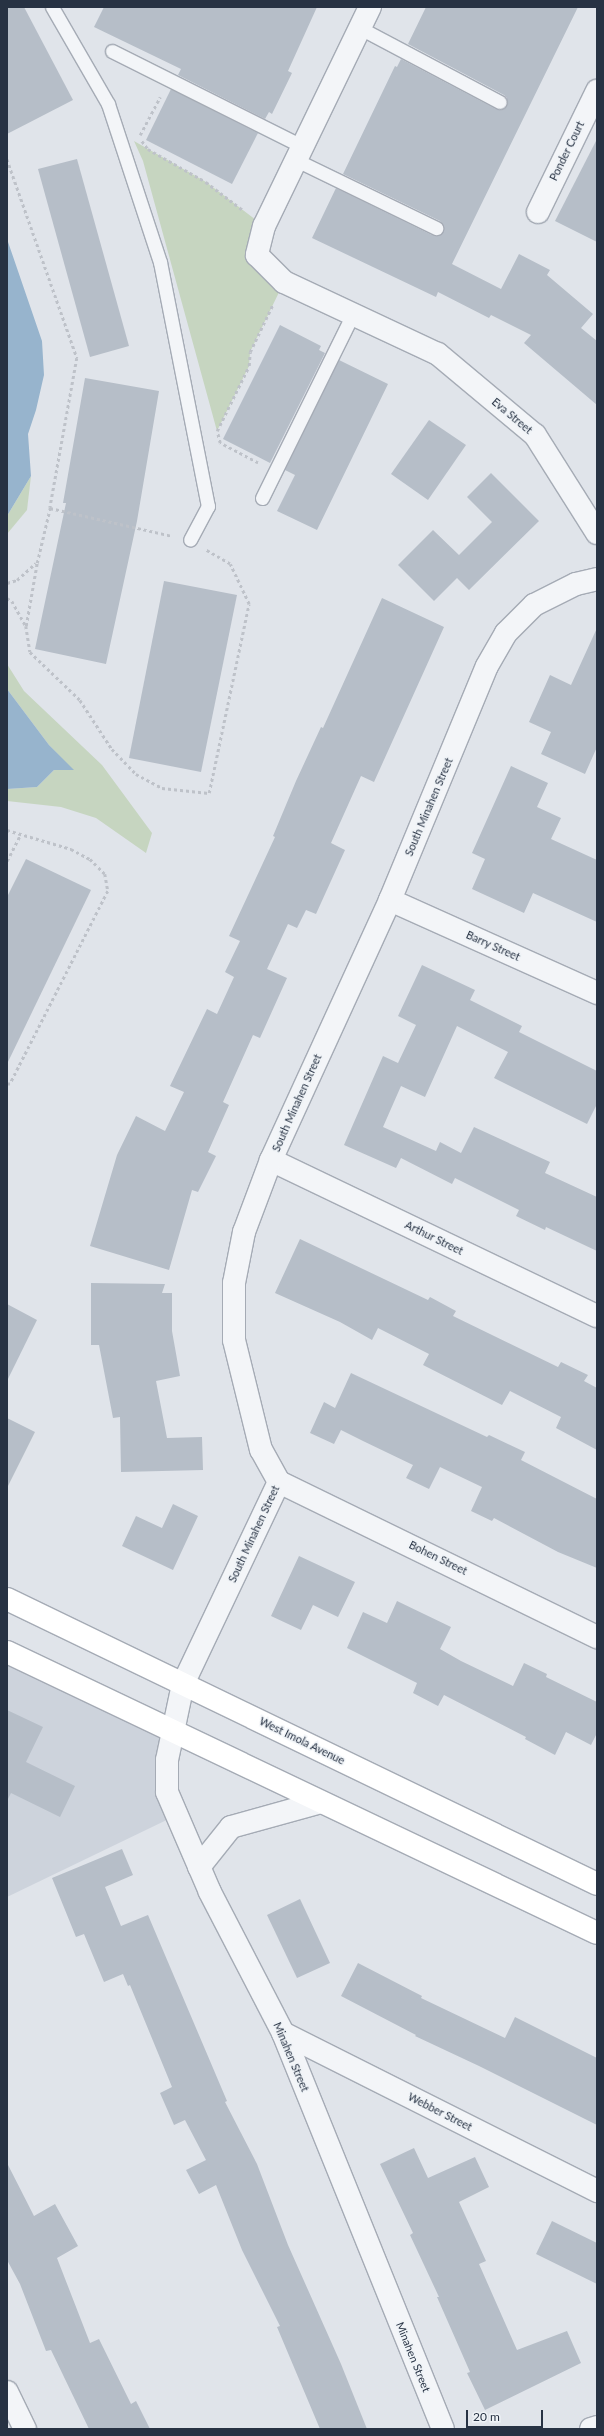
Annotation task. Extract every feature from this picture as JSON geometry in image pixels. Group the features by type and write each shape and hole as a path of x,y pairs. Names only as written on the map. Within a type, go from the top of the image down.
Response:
{"main road":[{"name":"West Imola Avenue","path":"7,1599 597,1884"},
{"path":"7,1652 172,1732 597,1932"}],"street":[{"path":"284,282 258,255 264,226 370,7"},
{"name":"Ponder Court","path":"538,212 597,91"},
{"name":"Eva Street","path":"284,282 438,354 535,435 597,533"},
{"name":"South Minahen Street","path":"183,1684 279,1482 261,1450 234,1340 234,1283 244,1232 271,1160 390,900 488,666 506,633 534,605 576,584 597,579"},
{"name":"Barry Street","path":"390,900 597,993"},
{"name":"Arthur Street","path":"271,1160 597,1316"},
{"name":"Bohen Street","path":"279,1482 302,1491 597,1637"},
{"name":"Minahen Street","path":"183,1684 167,1760 167,1792 199,1867 283,2033 443,2429"},
{"path":"199,1867 231,1826 321,1802"},
{"name":"Webber Street","path":"283,2033 597,2191"},
{"path":"7,2392 25,2429"},
{"path":"591,2429 597,2428"}],"lane":[{"path":"52,7 108,104 160,262 208,506 190,540"},
{"path":"360,28 500,102"},
{"path":"112,51 169,79 299,153 436,228"},
{"path":"262,498 353,314"}],"path":[{"path":"169,79 139,136 148,149 206,182 264,226"},
{"path":"7,158 76,358 50,508 37,563 26,626 30,652 80,700 112,749 136,774 162,788 209,794 249,604 230,564 190,540 50,508"},
{"path":"274,472 220,443 217,431 249,366 250,352 284,282"},
{"path":"7,583 17,580 37,563"},
{"path":"7,598 12,601 26,626"},
{"path":"7,830 71,849 90,859 105,874 108,892 10,1084 7,1084"},
{"path":"7,861 20,835"}],"shaded area":[{"path":"7,1652 172,1732 177,1815 7,1897"}],"green space":[{"path":"134,141 206,182 264,226 258,255 284,282 250,352 249,366 217,431 143,161"},
{"path":"31,476 27,510 7,534 7,516"},
{"path":"7,664 24,691 102,765 152,833 146,853 96,818 61,807 7,801 7,789 37,787 54,770 73,770 49,745 7,689"}],"water":[{"path":"7,239 42,341 44,375 36,410 28,434 31,476 7,516"},
{"path":"7,689 49,745 74,770 54,770 37,787 7,789"}],"building":[{"path":"7,7 24,7 73,100 7,134"},
{"path":"104,7 317,7 288,71 292,73 272,114 269,112 265,119 178,75 181,69 94,27"},
{"path":"426,7 578,7 452,264 501,289 519,254 550,270 547,275 593,314 581,328 597,341 597,405 524,343 531,335 491,315 489,318 438,292 436,297 312,238 336,188 432,235 437,236 443,232 444,227 440,221 343,174 395,66 397,67 401,59 496,109 504,109 507,105 507,98 504,95 408,44"},
{"path":"171,89 258,133 232,184 146,140"},
{"path":"597,139 597,242 555,221"},
{"path":"77,159 129,346 90,357 38,169"},
{"path":"280,325 321,346 319,350 325,353 270,463 223,439"},
{"path":"339,360 388,384 317,530 277,511 295,475 285,470"},
{"path":"85,378 159,391 137,521 106,664 35,649 66,503 63,503"},
{"path":"429,420 466,445 428,500 391,474"},
{"path":"491,473 539,521 469,590 457,578 434,601 398,565 433,530 459,555 492,522 467,497"},
{"path":"164,581 237,595 201,772 129,758"},
{"path":"382,598 444,627 374,782 361,776 331,843 345,850 316,914 306,910 297,928 288,924 267,969 287,978 260,1038 253,1035 223,1102 229,1105 208,1152 216,1156 198,1192 192,1190 169,1270 90,1246 117,1155 136,1116 165,1131 184,1092 170,1086 207,1009 217,1014 234,977 225,972 240,941 229,936 275,837 273,836 296,781 321,727 323,728"},
{"path":"597,628 597,747 585,774 541,754 551,732 529,722 550,675 571,685"},
{"path":"511,766 548,783 537,807 561,818 551,839 597,860 597,922 533,893 524,913 472,889 485,859 472,853"},
{"path":"26,859 91,890 7,1064 7,897"},
{"path":"422,965 475,990 470,1000 522,1026 519,1032 597,1071 597,1104 587,1124 494,1078 508,1052 457,1026 425,1097 401,1086 383,1127 436,1151 440,1142 461,1153 474,1127 550,1162 545,1173 597,1197 597,1251 546,1227 545,1230 516,1216 519,1210 455,1178 452,1184 401,1158 396,1168 344,1145 383,1056 398,1063 416,1025 398,1016"},
{"path":"300,1239 428,1300 430,1297 456,1311 453,1316 558,1367 561,1362 588,1375 584,1381 597,1388 597,1450 556,1428 561,1417 510,1391 502,1405 423,1365 429,1354 378,1328 372,1340 340,1322 275,1293"},
{"path":"91,1283 165,1284 162,1293 172,1293 172,1331 180,1376 156,1381 167,1438 202,1437 203,1470 121,1472 120,1417 113,1418 99,1345 91,1345"},
{"path":"7,1304 37,1320 7,1381"},
{"path":"351,1373 487,1437 489,1435 525,1452 521,1460 597,1499 597,1568 558,1552 494,1518 492,1521 471,1511 482,1487 440,1467 429,1489 406,1478 413,1465 341,1430 334,1444 310,1433 324,1402 335,1408"},
{"path":"7,1418 35,1432 7,1488"},
{"path":"173,1504 198,1516 173,1570 122,1546 136,1516 162,1528"},
{"path":"299,1556 355,1582 338,1617 313,1605 301,1630 271,1616"},
{"path":"397,1601 451,1627 440,1649 461,1661 513,1686 524,1663 547,1674 546,1677 597,1702 597,1733 591,1745 566,1732 555,1755 525,1739 526,1737 444,1695 438,1706 413,1693 417,1683 347,1648 363,1612 387,1623"},
{"path":"7,1710 43,1727 26,1762 75,1786 60,1817 11,1793 7,1801"},
{"path":"122,1849 133,1875 105,1887 121,1926 148,1915 227,2101 225,2102 257,2164 288,2245 341,2364 367,2429 320,2429 277,2327 280,2326 242,2250 216,2185 199,2194 186,2170 206,2160 185,2120 174,2125 160,2093 172,2087 130,1985 128,1986 123,1974 104,1982 84,1934 76,1937 52,1878"},
{"path":"300,1899 330,1963 297,1978 267,1915"},
{"path":"358,1963 422,1996 421,1998 505,2038 515,2017 597,2058 597,2125 415,2036 416,2035 341,1996"},
{"path":"414,2148 428,2178 475,2157 489,2187 459,2202 486,2261 479,2264 517,2350 567,2331 581,2363 485,2410 467,2373 470,2372 437,2297 439,2297 410,2235 413,2233 380,2164"},
{"path":"7,2163 34,2216 55,2204 78,2246 57,2258 90,2343 99,2339 131,2404 136,2401 150,2429 89,2429 51,2350 46,2351 20,2284 7,2260"},
{"path":"552,2221 597,2243 597,2284 536,2254"}]}
